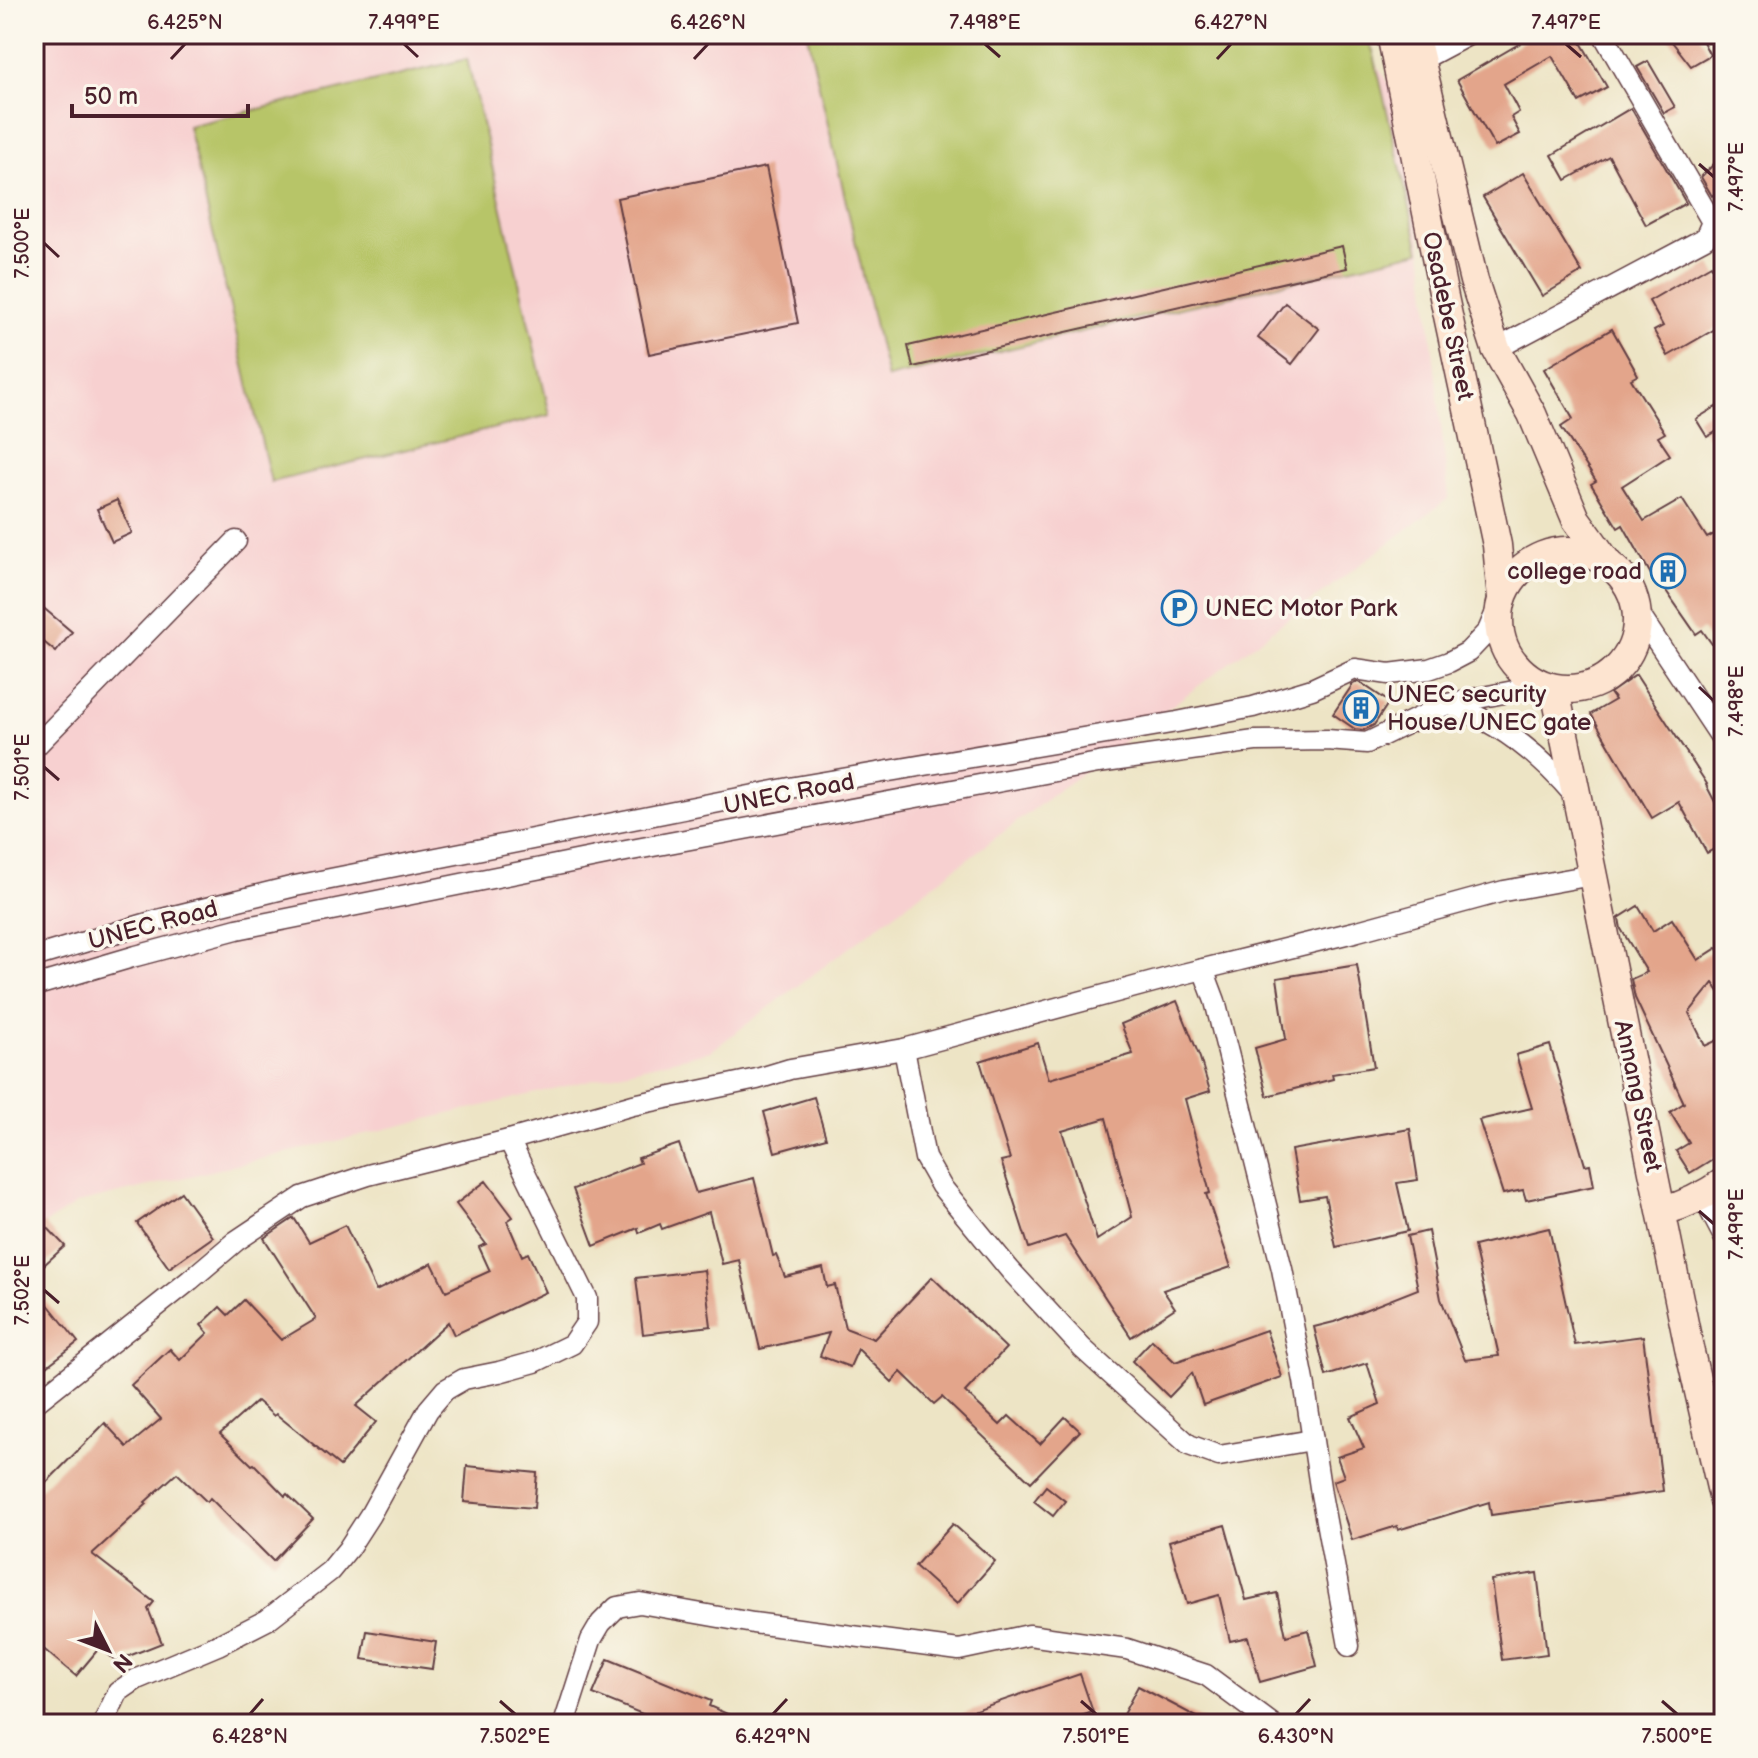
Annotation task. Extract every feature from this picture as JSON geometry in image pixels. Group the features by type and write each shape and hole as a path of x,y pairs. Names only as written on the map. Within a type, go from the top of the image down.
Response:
{"main road":[{"name":"Osadebe Street","path":"1391,34 1497,545 1502,598"},
{"name":"Osadebe Street","path":"1418,47 1474,281 1496,349 1532,414 1576,519 1607,562"},
{"path":"1566,550 1587,553 1607,562 1623,577 1637,611 1637,629 1631,650 1603,680 1584,688 1555,690 1525,675 1510,659 1501,640 1498,619 1502,598 1511,581 1525,565 1545,554 1566,550"},
{"name":"Annang Street","path":"1555,690 1689,1348 1724,1501"},
{"path":"1663,1211 1713,1190"}],"street":[{"name":"Osadebe Street","path":"1418,47 1470,34"},
{"name":"Osadebe Street","path":"1496,349 1705,238 1712,222 1603,34"},
{"path":"34,748 236,541"},
{"name":"UNEC Road","path":"34,957 158,920 295,886 795,787 1253,707 1312,689 1355,669 1389,674 1429,669 1468,652 1488,631 1502,598"},
{"path":"1637,611 1724,742"},
{"name":"UNEC Road","path":"34,986 237,929 626,851 1098,763 1255,741 1367,743 1447,704 1519,690 1555,690"},
{"path":"1447,704 1466,710 1517,740 1575,796"},
{"path":"795,787 798,819"},
{"path":"34,1404 236,1241 302,1197 368,1175 633,1105 790,1069 904,1049 1504,891 1592,875"},
{"path":"1203,969 1215,1001 1279,1255 1304,1381 1349,1646"},
{"path":"904,1049 925,1158 941,1186 1010,1270 1082,1348 1189,1445 1219,1456 1312,1440"},
{"path":"103,1724 118,1692 137,1679 218,1645 267,1620 330,1571 370,1515 428,1410 445,1390 464,1379 535,1362 572,1344 587,1322 587,1298 509,1140"},
{"path":"1713,1190 1724,1237"},
{"path":"564,1724 591,1640 601,1623 617,1607 640,1603 753,1623 959,1650 1029,1635 1127,1649 1206,1675 1246,1716 1272,1724"}],"shaded area":[{"path":"34,34 1357,34 1407,111 1449,498 711,1051 78,1203 34,1231"}],"green space":[{"path":"807,34 1366,34 1373,51 1420,251 887,378"},
{"path":"467,59 550,415 271,482 188,126"}],"building":[{"path":"1536,34 1576,34 1607,87 1579,102 1552,56 1504,84 1519,112 1511,117 1520,134 1495,147 1457,80"},
{"path":"1666,34 1699,34 1710,55 1691,66"},
{"path":"1648,61 1675,107 1664,113 1637,67"},
{"path":"1631,108 1686,203 1646,225 1609,156 1566,180 1552,155"},
{"path":"1724,154 1724,185 1712,196 1701,177"},
{"path":"766,167 798,323 649,354 617,198"},
{"path":"1523,173 1582,272 1542,296 1483,197"},
{"path":"1342,246 1347,268 913,367 908,346"},
{"path":"1711,265 1724,288 1724,324 1668,356 1654,331 1663,326 1649,301"},
{"path":"1285,303 1319,329 1292,364 1258,338"},
{"path":"1612,329 1638,375 1631,379 1665,433 1658,437 1670,455 1622,486 1644,521 1682,499 1707,538 1724,529 1724,661 1702,630 1696,634 1662,585 1658,587 1623,525 1618,528 1591,484 1596,481 1561,427 1573,419 1544,369"},
{"path":"1724,402 1724,427 1707,437 1696,419"},
{"path":"117,500 132,533 112,542 97,509"},
{"path":"34,600 72,632 56,652 34,634"},
{"path":"1636,675 1707,784 1724,819 1724,844 1707,853 1679,802 1652,818 1591,714 1615,700 1610,693"},
{"name":"UNEC security House/UNEC gate","path":"1357,682 1389,702 1374,725 1364,730 1355,729 1333,714"},
{"path":"1638,906 1653,931 1672,919 1698,960 1717,948 1724,959 1724,999 1713,983 1689,1013 1705,1046 1724,1037 1724,1152 1690,1173 1676,1151 1689,1143 1670,1112 1684,1103 1635,998 1631,979 1647,972 1621,929 1619,918"},
{"path":"1357,965 1374,1067 1332,1074 1333,1079 1267,1096 1255,1048 1286,1039 1277,978"},
{"path":"1177,1001 1210,1091 1185,1099 1210,1193 1206,1194 1231,1267 1163,1290 1175,1308 1131,1337 1065,1236 1029,1248 1001,1161 1010,1159 980,1061 1038,1043 1049,1079 1133,1054 1121,1024","holes":["1106,1118 1132,1217 1097,1240 1062,1131"]},
{"path":"1550,1045 1585,1165 1590,1164 1594,1186 1526,1200 1523,1190 1503,1194 1479,1120 1532,1108 1516,1055"},
{"path":"814,1097 826,1138 775,1152 764,1112"},
{"path":"1410,1129 1418,1180 1397,1183 1408,1231 1336,1247 1325,1196 1300,1200 1291,1150"},
{"path":"679,1144 696,1193 754,1178 773,1256 776,1255 785,1277 823,1268 827,1287 835,1285 845,1328 874,1339 932,1277 1006,1348 965,1392 1000,1425 1009,1416 1040,1444 1065,1417 1080,1431 1031,1482 942,1397 934,1404 901,1372 892,1382 858,1349 850,1367 820,1356 829,1333 760,1349 739,1260 722,1264 709,1212 662,1229 660,1224 639,1233 638,1228 594,1246 573,1189 640,1163 638,1158"},
{"path":"486,1181 513,1217 507,1221 522,1256 528,1253 546,1292 454,1335 448,1322 356,1406 376,1422 340,1466 257,1401 220,1434 313,1519 273,1561 210,1498 207,1502 177,1473 145,1502 147,1504 92,1554 154,1602 148,1609 162,1643 116,1661 100,1647 76,1676 34,1641 34,1495 105,1423 127,1447 161,1419 131,1385 170,1349 180,1360 208,1333 201,1325 220,1307 228,1315 244,1300 281,1340 316,1319 264,1238 294,1218 309,1242 345,1225 376,1291 432,1263 446,1291 490,1271 479,1247 486,1244 456,1204"},
{"path":"181,1192 213,1237 169,1268 137,1223"},
{"path":"43,1223 65,1246 34,1274 34,1231"},
{"path":"1549,1228 1575,1345 1643,1336 1663,1491 1491,1515 1489,1502 1398,1530 1397,1526 1352,1540 1333,1481 1344,1477 1337,1457 1364,1448 1350,1417 1380,1404 1367,1363 1326,1376 1314,1327 1418,1289 1407,1236 1428,1231 1441,1299 1465,1360 1499,1356 1474,1246"},
{"path":"704,1270 711,1326 643,1334 636,1278"},
{"path":"34,1287 78,1342 34,1376"},
{"path":"1266,1330 1282,1377 1203,1405 1192,1373 1169,1397 1132,1361 1152,1340 1175,1362"},
{"path":"467,1466 537,1473 534,1508 464,1502"},
{"path":"1046,1486 1065,1501 1053,1516 1034,1501"},
{"path":"953,1524 995,1561 957,1604 915,1566"},
{"path":"1225,1525 1246,1600 1277,1593 1286,1636 1308,1630 1317,1666 1260,1682 1248,1637 1230,1641 1219,1595 1187,1604 1169,1541"},
{"path":"1537,1573 1547,1654 1502,1660 1491,1580"},
{"path":"367,1631 436,1642 432,1669 362,1659"},
{"path":"608,1659 711,1701 709,1706 750,1724 667,1724 593,1694"},
{"path":"1080,1674 1093,1712 1057,1724 944,1724 943,1721"},
{"path":"1138,1686 1210,1724 1118,1724"}],"place":[{"name":"college road","path":"1668,571"},
{"name":"UNEC Motor Park","path":"1179,608"},
{"name":"UNEC security House/UNEC gate","path":"1361,708"}]}
